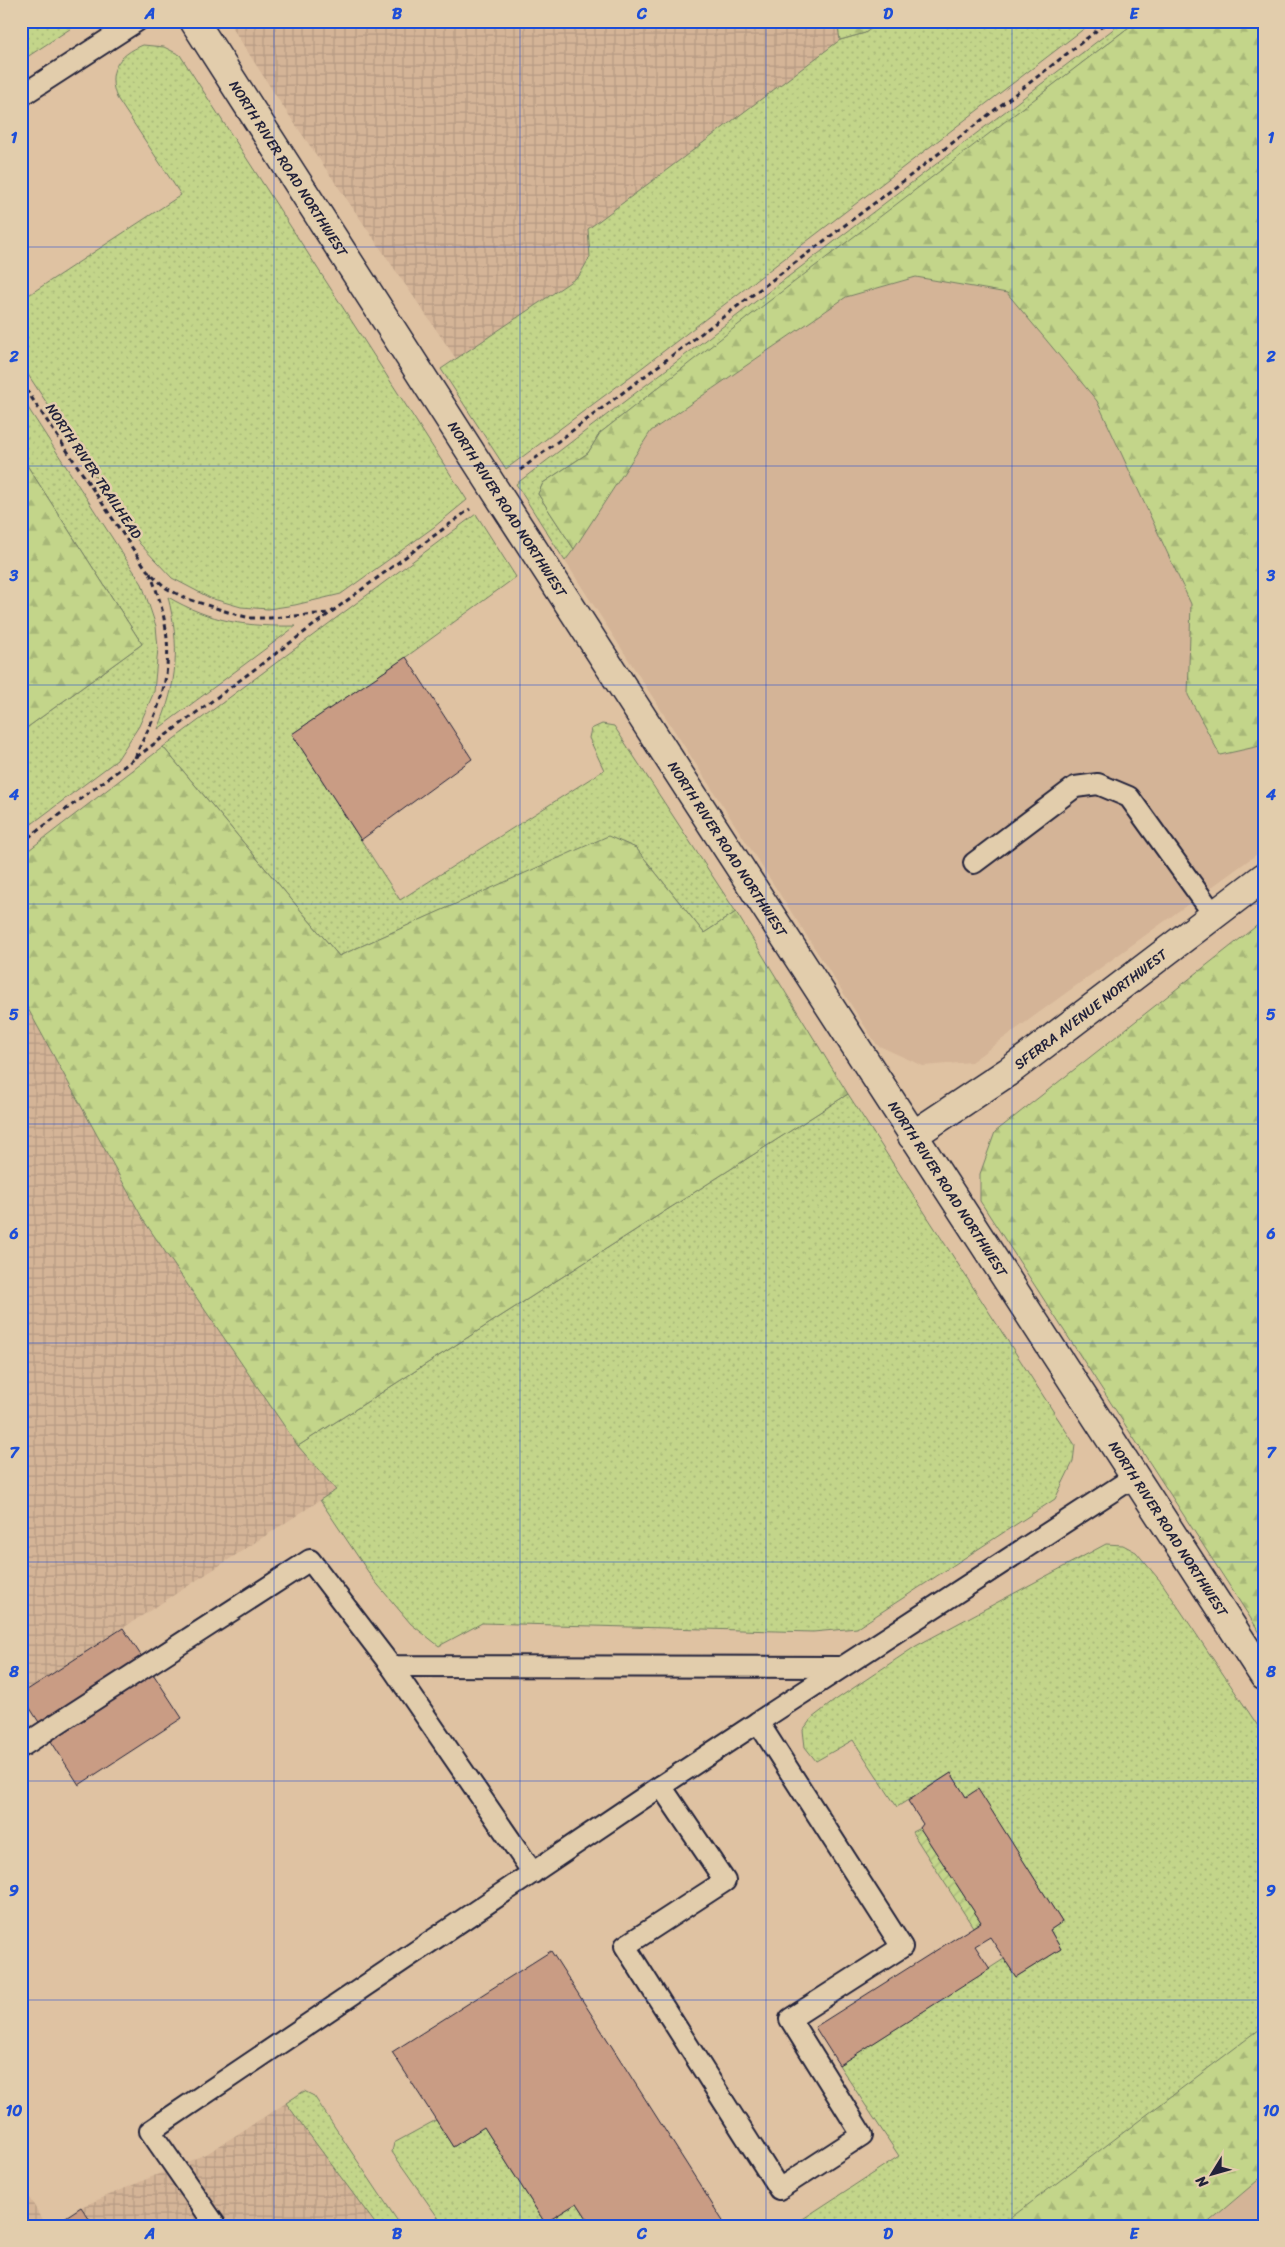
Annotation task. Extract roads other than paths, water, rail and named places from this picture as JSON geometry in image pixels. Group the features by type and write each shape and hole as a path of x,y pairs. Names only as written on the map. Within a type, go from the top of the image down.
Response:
{"street":[{"name":"NORTH RIVER ROAD NORTHWEST","path":"194,21 912,1136 1264,1676"},
{"name":"SFERRA AVENUE NORTHWEST","path":"912,1136 1008,1072 1264,877"}],"lane":[{"path":"21,96 136,21"},
{"path":"974,863 1075,787 1098,784 1129,797 1214,915"},
{"path":"216,2226 150,2131 661,1786 1134,1476"},
{"path":"21,1747 310,1560 391,1666 533,1872"},
{"path":"391,1666 842,1667"},
{"path":"661,1786 725,1881 625,1946 779,2189 862,2135 790,2020 902,1947 758,1722"}]}
